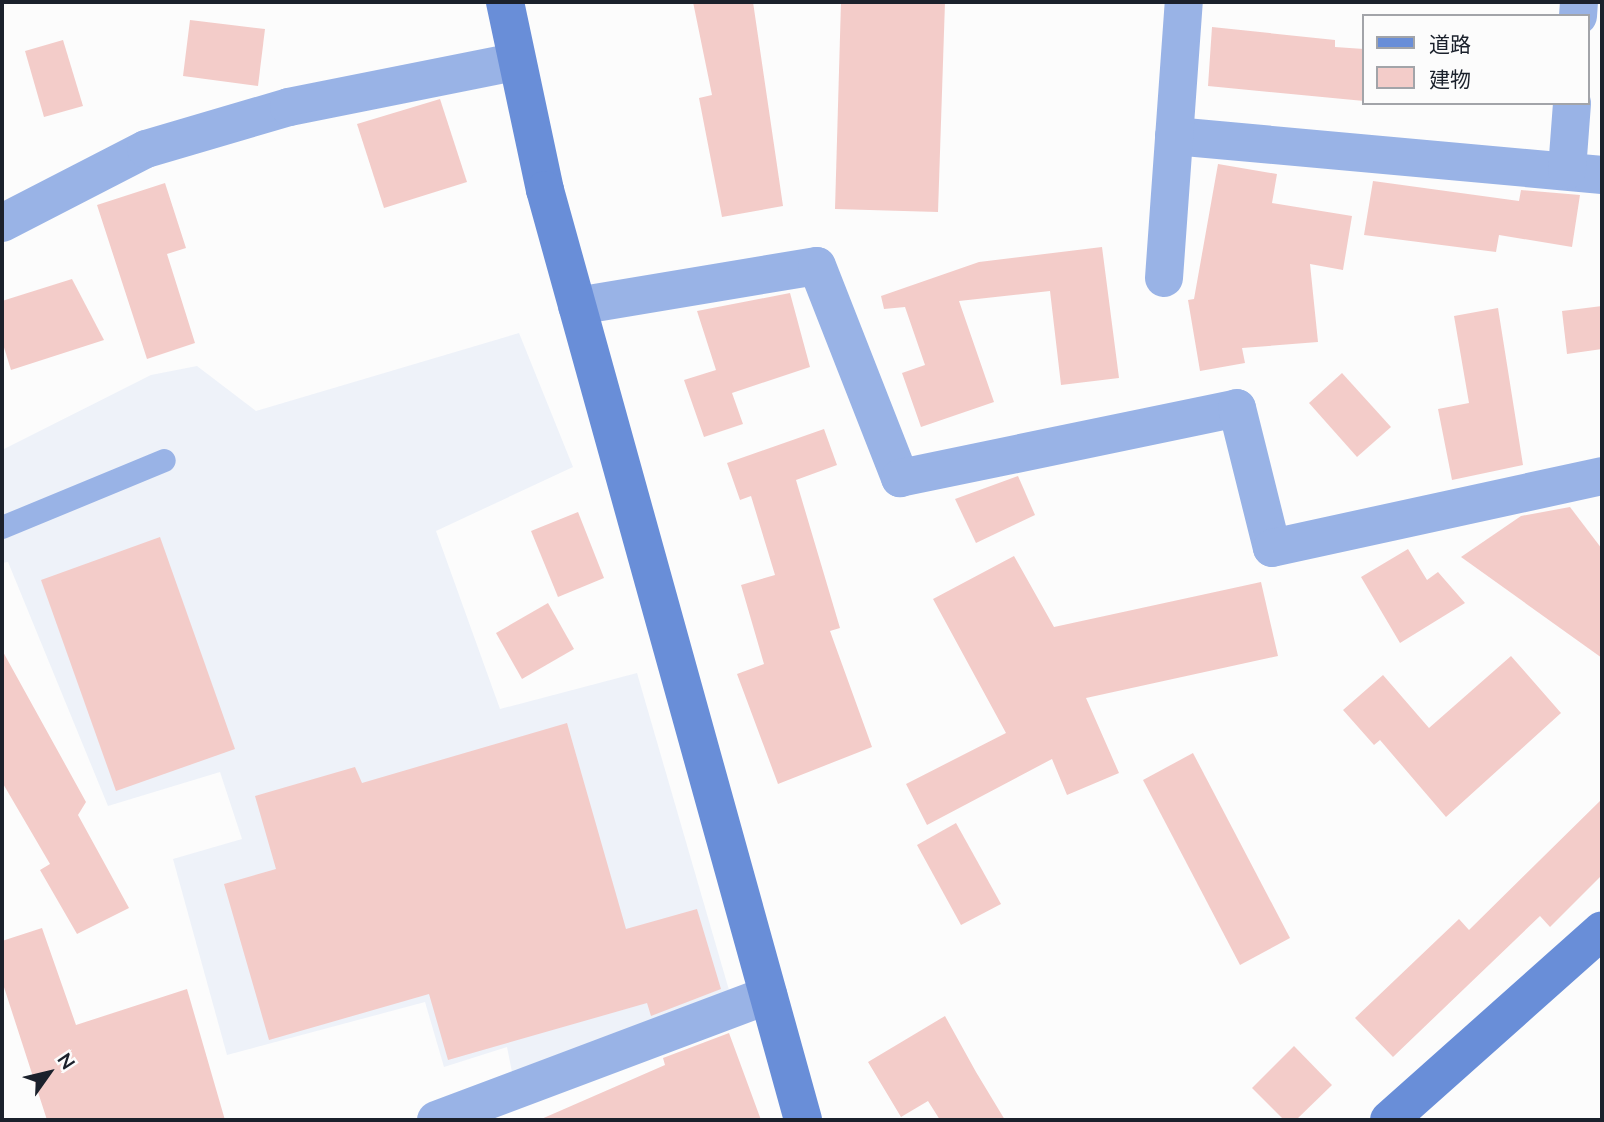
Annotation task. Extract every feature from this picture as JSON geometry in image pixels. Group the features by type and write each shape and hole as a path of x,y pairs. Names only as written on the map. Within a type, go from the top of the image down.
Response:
{"street":[{"path":"505,2 515,62 577,306 803,1120"},
{"path":"1164,278 1184,2"},
{"path":"2,223 146,149 289,107 515,62"},
{"path":"1174,136 1585,172 1572,105"},
{"path":"577,306 817,266 900,478 1237,408 1272,548 1602,476"},
{"path":"1389,1120 1602,930"},
{"path":"436,1120 768,995"}],"lane":[{"path":"2,527 164,460"}],"shaded area":[{"path":"519,333 573,467 436,531 500,709 637,673 731,997 513,1077 507,1047 444,1067 425,1002 227,1055 173,859 242,839 220,772 108,806 8,562 2,563 2,450 151,375 197,366 256,411"}],"building":[{"path":"693,2 753,2 783,206 722,217 699,98 712,95"},
{"path":"841,2 945,2 938,212 835,209"},
{"path":"190,20 265,29 258,86 183,76"},
{"path":"1212,27 1335,40 1335,47 1362,49 1362,101 1208,86"},
{"path":"63,40 83,106 44,117 25,51"},
{"path":"440,99 467,182 384,208 357,124"},
{"path":"1218,164 1277,174 1272,203 1352,216 1343,270 1310,264 1318,342 1242,348 1245,363 1200,371 1188,300 1194,299"},
{"path":"1373,181 1519,201 1521,190 1580,195 1572,247 1499,235 1496,252 1364,235"},
{"path":"165,183 186,248 167,254 195,343 147,359 97,205"},
{"path":"1102,247 1119,378 1061,385 1050,291 959,301 994,402 921,427 902,373 925,365 905,307 884,309 881,296 979,262"},
{"path":"72,279 104,340 11,370 2,341 2,301"},
{"path":"790,293 810,367 732,393 743,424 704,437 684,380 716,370 697,311"},
{"path":"1602,306 1602,349 1567,354 1562,311"},
{"path":"1498,308 1523,465 1452,480 1438,409 1469,403 1454,316"},
{"path":"1342,373 1391,427 1357,457 1309,403"},
{"path":"824,429 837,465 796,480 840,628 830,631 872,747 778,784 737,674 764,664 741,585 775,575 751,496 740,500 727,463"},
{"path":"1018,476 1035,515 976,543 955,499"},
{"path":"1570,507 1602,549 1602,658 1461,557 1521,516"},
{"path":"578,512 604,578 558,597 531,531"},
{"path":"160,537 235,749 116,791 41,580"},
{"path":"1408,549 1427,580 1438,572 1465,603 1400,643 1361,577"},
{"path":"1014,556 1054,627 1261,582 1278,656 1086,698 1119,773 1067,795 1052,759 927,825 906,784 1006,733 933,599"},
{"path":"548,603 574,649 522,679 496,633"},
{"path":"2,650 86,802 78,815 129,908 77,934 40,870 50,864 2,782"},
{"path":"1511,656 1561,713 1446,817 1380,740 1374,745 1343,710 1383,675 1429,728"},
{"path":"567,723 626,929 697,909 721,989 651,1016 647,1003 448,1060 429,994 269,1040 224,884 276,869 255,796 355,767 362,783"},
{"path":"1193,753 1290,938 1240,965 1143,780"},
{"path":"1602,799 1602,875 1550,927 1540,916 1393,1057 1355,1018 1459,919 1469,930"},
{"path":"956,823 1001,904 961,925 917,845"},
{"path":"42,928 76,1025 187,989 225,1120 47,1120 2,981 2,941"},
{"path":"945,1016 1005,1120 940,1120 928,1101 901,1117 868,1062"},
{"path":"729,1033 761,1120 539,1120 665,1065 663,1058"},
{"path":"1294,1046 1332,1085 1296,1120 1284,1120 1252,1088"}]}
